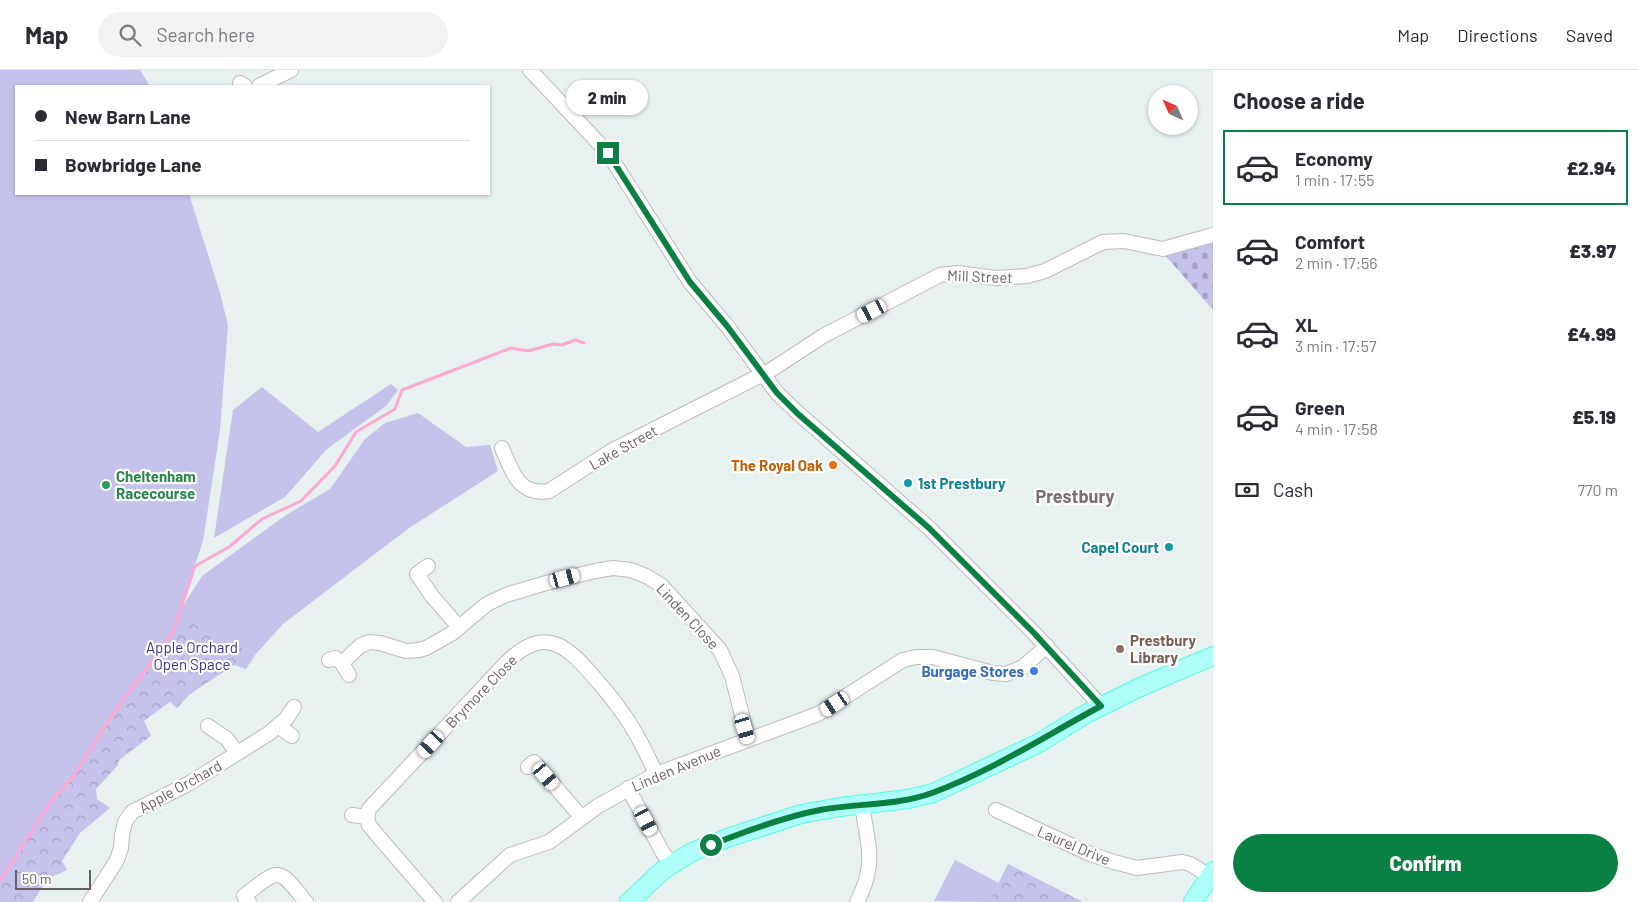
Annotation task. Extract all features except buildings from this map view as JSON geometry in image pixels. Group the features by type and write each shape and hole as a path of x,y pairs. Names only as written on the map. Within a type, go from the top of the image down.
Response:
{"main road":[{"path":"629,902 671,864 692,852 784,819 819,810 908,800 933,793 1039,743 1101,706 1213,656"},
{"path":"1193,902 1211,874"}],"street":[{"path":"261,85 291,70"},
{"path":"530,70 608,153 690,282 777,393 798,414 929,528 1047,646 1101,706"},
{"name":"Mill Street","path":"762,374 823,336 940,275 957,273 996,278 1027,276 1045,271 1103,242 1124,241 1164,249 1213,235"},
{"name":"Lake Street","path":"502,448 514,475 521,484 537,492 549,491 613,450 762,374"},
{"name":"Linden Close","path":"349,674 335,661 360,646 367,636 380,643 406,651 419,650 442,640 479,610 496,599 546,583 604,569 622,569 639,573 654,580 667,591 720,650 732,676 748,739"},
{"path":"417,573 432,596 459,627"},
{"name":"Brymore Close","path":"367,818 369,809 506,663 523,648 538,643 546,642 560,646 578,658 628,719 656,774"},
{"name":"Linden Avenue","path":"458,902 510,855 549,842 628,788 656,774 827,710 898,662 910,658 933,657 993,674 1006,674 1023,667 1047,646"},
{"name":"Apple Orchard","path":"90,902 117,860 125,822 132,812 188,784 237,753 278,726 286,719 294,707"},
{"name":"Apple Orchard","path":"208,726 227,739 237,753"},
{"path":"278,726 292,736"},
{"path":"534,761 582,818"},
{"path":"628,788 663,853 671,864"},
{"path":"857,902 865,883 869,865 869,851 862,805"},
{"name":"Laurel Drive","path":"996,810 1090,854 1114,862 1137,868 1182,862 1211,874"},
{"path":"352,815 367,818 369,826 376,836 435,902"},
{"path":"249,902 244,896 270,876 276,874 286,878 306,902"}],"green space":[{"name":"Cheltenham Racecourse","path":"0,70 140,70 149,85 15,85 15,195 189,195 228,325 220,430 203,541 179,612 202,576 286,515 330,489 365,439 385,423 418,413 466,447 490,445 498,471 409,528 283,624 255,655 178,615 173,632 59,789 0,881"},
{"path":"1213,240 1213,310 1164,254"},
{"path":"391,384 398,390 386,406 327,449 285,497 214,538 233,410 262,387 318,432"},
{"name":"Apple Orchard Open Space","path":"178,615 255,655 246,669 234,665 190,694 177,708 170,702 144,721 151,736 119,760 118,765 96,789 97,799 110,808 80,833 62,861 67,870 47,879 33,902 0,902 0,881 59,789 173,632"},
{"path":"955,860 999,883 989,902 934,901"},
{"path":"1008,864 1083,902 989,902"}],"waterway":[{"path":"0,881 52,800 73,777 111,717 173,632 195,566 229,547 262,519 301,501 335,466 356,432 395,409 402,390 511,348 528,351 553,344 562,345 575,340 584,343"}],"place":[{"name":"The Royal Oak","path":"833,465"},
{"name":"1st Prestbury","path":"908,483"},
{"name":"Cheltenham Racecourse","path":"106,485"},
{"name":"Capel Court","path":"1169,547"},
{"name":"Prestbury Library","path":"1120,649"},
{"name":"Burgage Stores","path":"1034,671"}],"district":[{"name":"Prestbury","path":"1075,496"}],"route":[{"path":"608,153 690,282 727,326 777,393 798,414 929,528 1034,633 1101,706 1039,743 933,793 899,801 819,810 784,819 711,845"}]}
